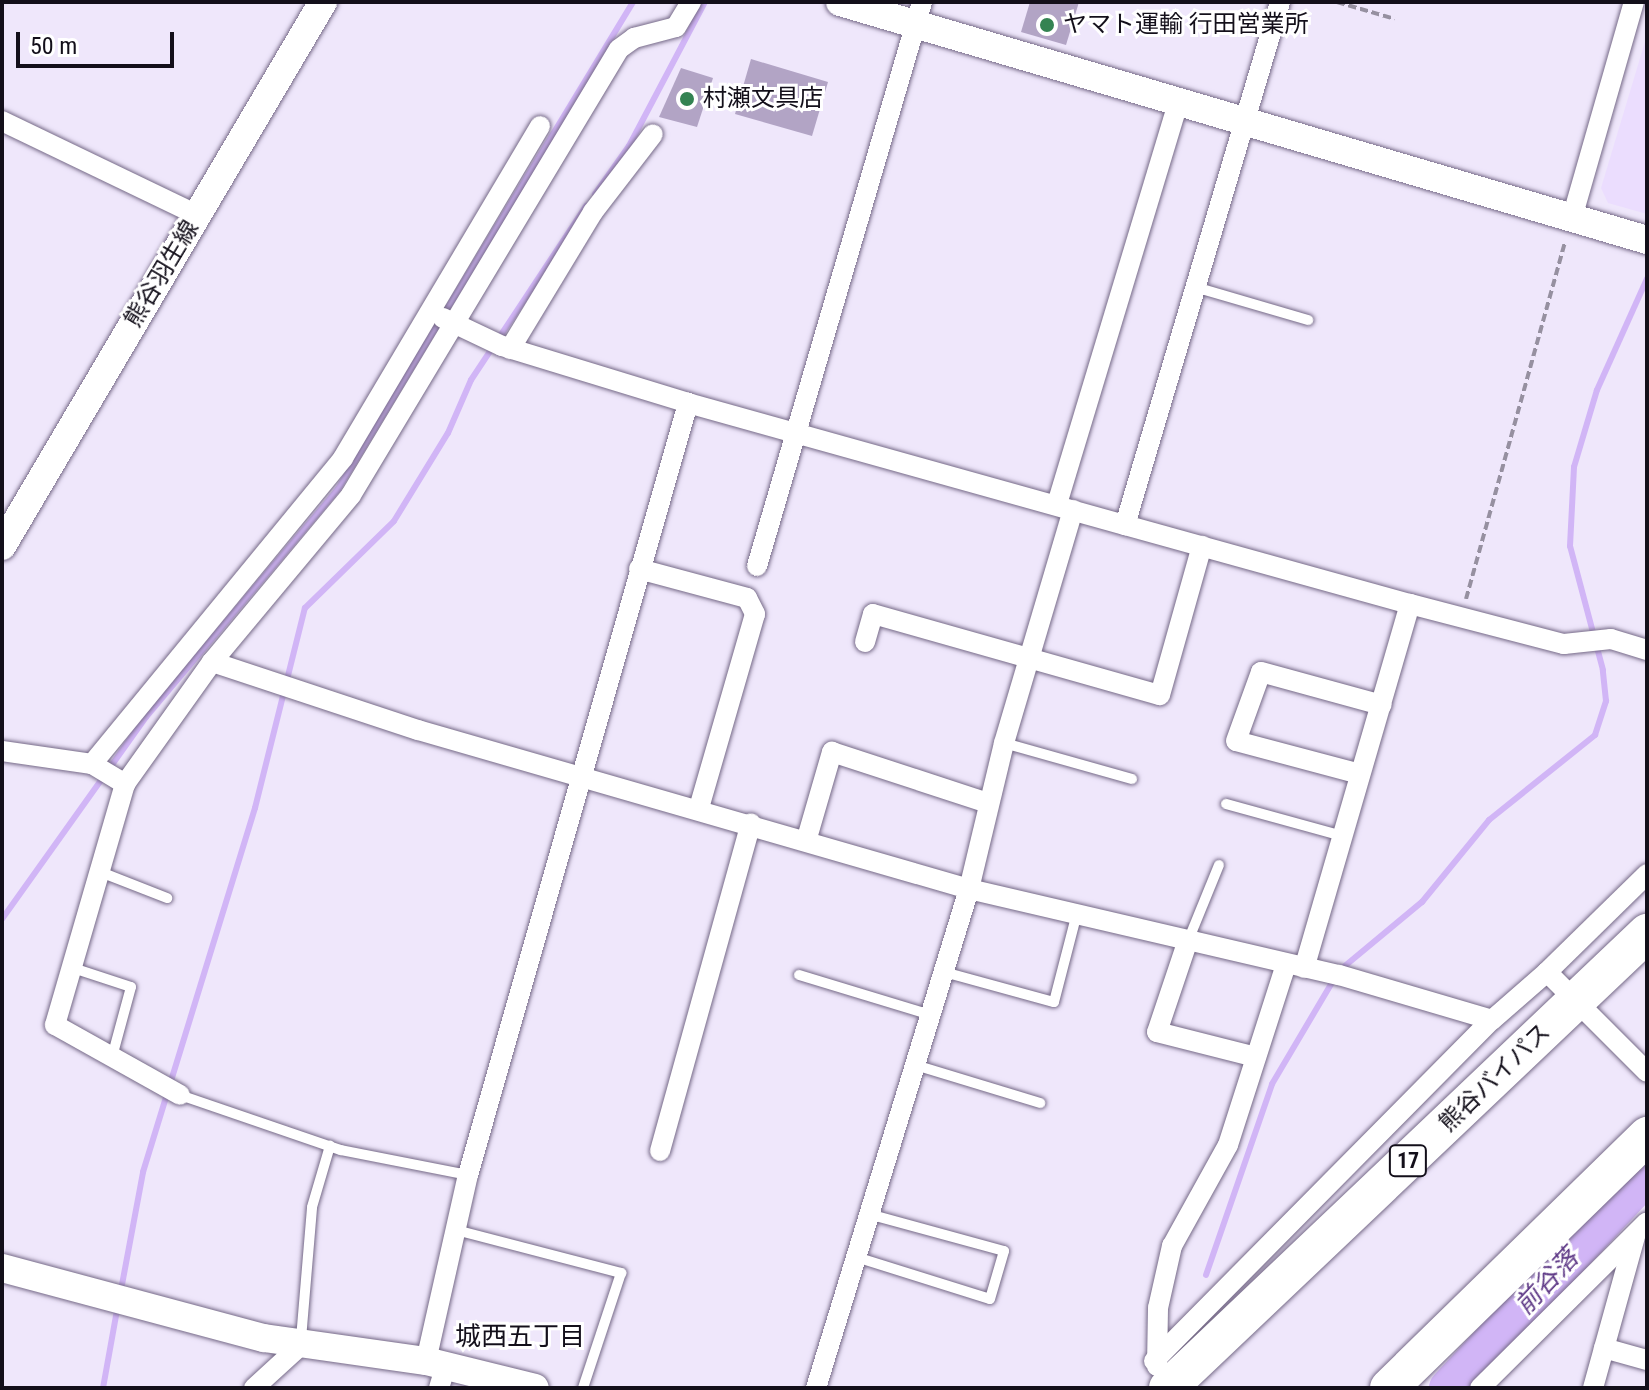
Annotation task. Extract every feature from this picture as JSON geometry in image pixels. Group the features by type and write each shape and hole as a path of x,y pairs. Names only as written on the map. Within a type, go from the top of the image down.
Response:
{"highway":[{"name":"熊谷バイパス","path":"1164,1379 1647,933"},
{"path":"1389,1388 1647,1136"}],"street":[{"name":"熊谷羽生線","path":"2,546 9,517 197,215 323,2"},
{"path":"180,1095 55,1025 103,873 107,772 343,458 442,317 619,49 634,38 676,27 691,2"},
{"path":"840,2 919,13 1179,101 1647,240"},
{"path":"1125,525 1193,287 1280,2"},
{"path":"1572,218 1634,2"},
{"path":"757,566 919,13"},
{"path":"816,1388 969,889 988,803 1029,660 1065,507 1179,101"},
{"path":"2,121 197,215"},
{"path":"107,772 212,662 351,495 540,126"},
{"path":"501,346 593,212 653,134"},
{"path":"442,317 501,346 688,403 1410,604 1564,644 1611,639 1647,650"},
{"path":"437,1371 456,1230 468,1175 578,775 688,403"},
{"path":"865,642 873,614 1160,695 1202,546"},
{"path":"639,569 747,598 755,614 699,808"},
{"path":"1164,1379 1172,1246 1228,1145 1256,1057 1295,966 1342,836 1410,604"},
{"path":"212,662 285,688 578,775 807,838 969,889 1076,917 1295,966 1492,1020"},
{"path":"1360,774 1236,741 1261,672 1382,705"},
{"path":"2,751 107,772"},
{"path":"807,838 832,752 988,803"},
{"path":"660,1151 751,823"},
{"path":"1164,1379 1492,1020 1547,972 1647,874"},
{"path":"1187,943 1157,1032 1256,1057"},
{"path":"1547,972 1578,999 1647,1072"},
{"path":"1593,1388 1641,1228"},
{"path":"1480,1388 1641,1228"},
{"path":"2,1268 133,1305 301,1345 535,1388"},
{"path":"254,1388 301,1345"},
{"path":"1604,1348 1647,1360"}],"lane":[{"path":"1193,287 1308,320"},
{"path":"1004,743 1132,779"},
{"path":"1226,804 1342,836"},
{"path":"1187,943 1219,865"},
{"path":"103,873 167,898"},
{"path":"944,972 1054,1002 1076,917"},
{"path":"73,968 131,987 111,1059"},
{"path":"799,975 931,1015"},
{"path":"915,1065 1040,1103"},
{"path":"180,1095 330,1146 468,1175"},
{"path":"301,1345 312,1207 330,1146"},
{"path":"856,1257 990,1299 1004,1251 869,1214"},
{"path":"456,1230 621,1273 583,1388"}],"path":[{"path":"1337,2 1395,19"},
{"path":"1461,617 1572,218"}],"shaded area":[{"path":"1647,35 1647,214 1608,203 1601,188"}],"building":[{"name":"ヤマト運輸 行田営業所","path":"1030,2 1079,2 1066,45 1021,32"},
{"path":"751,59 828,82 812,136 735,114"},
{"path":"681,68 713,78 697,127 659,117"}],"waterway":[{"path":"2,919 146,717 338,489 633,2"},
{"path":"595,194 629,146 705,2"},
{"path":"121,1290 143,1172 255,808 305,608 394,521 448,433 471,380 586,206"},
{"path":"1340,970 1422,902 1489,820 1595,735 1606,701 1603,670 1570,546 1574,467 1597,390 1647,279"},
{"path":"1206,1275 1272,1084 1334,979"},
{"name":"前谷落","path":"1448,1388 1647,1175"},
{"path":"103,1388 118,1305"}],"place":[{"name":"ヤマト運輸 行田営業所","path":"1047,25"},
{"name":"村瀬文具店","path":"687,99"}],"district":[{"name":"城西五丁目","path":"520,1337"}]}
